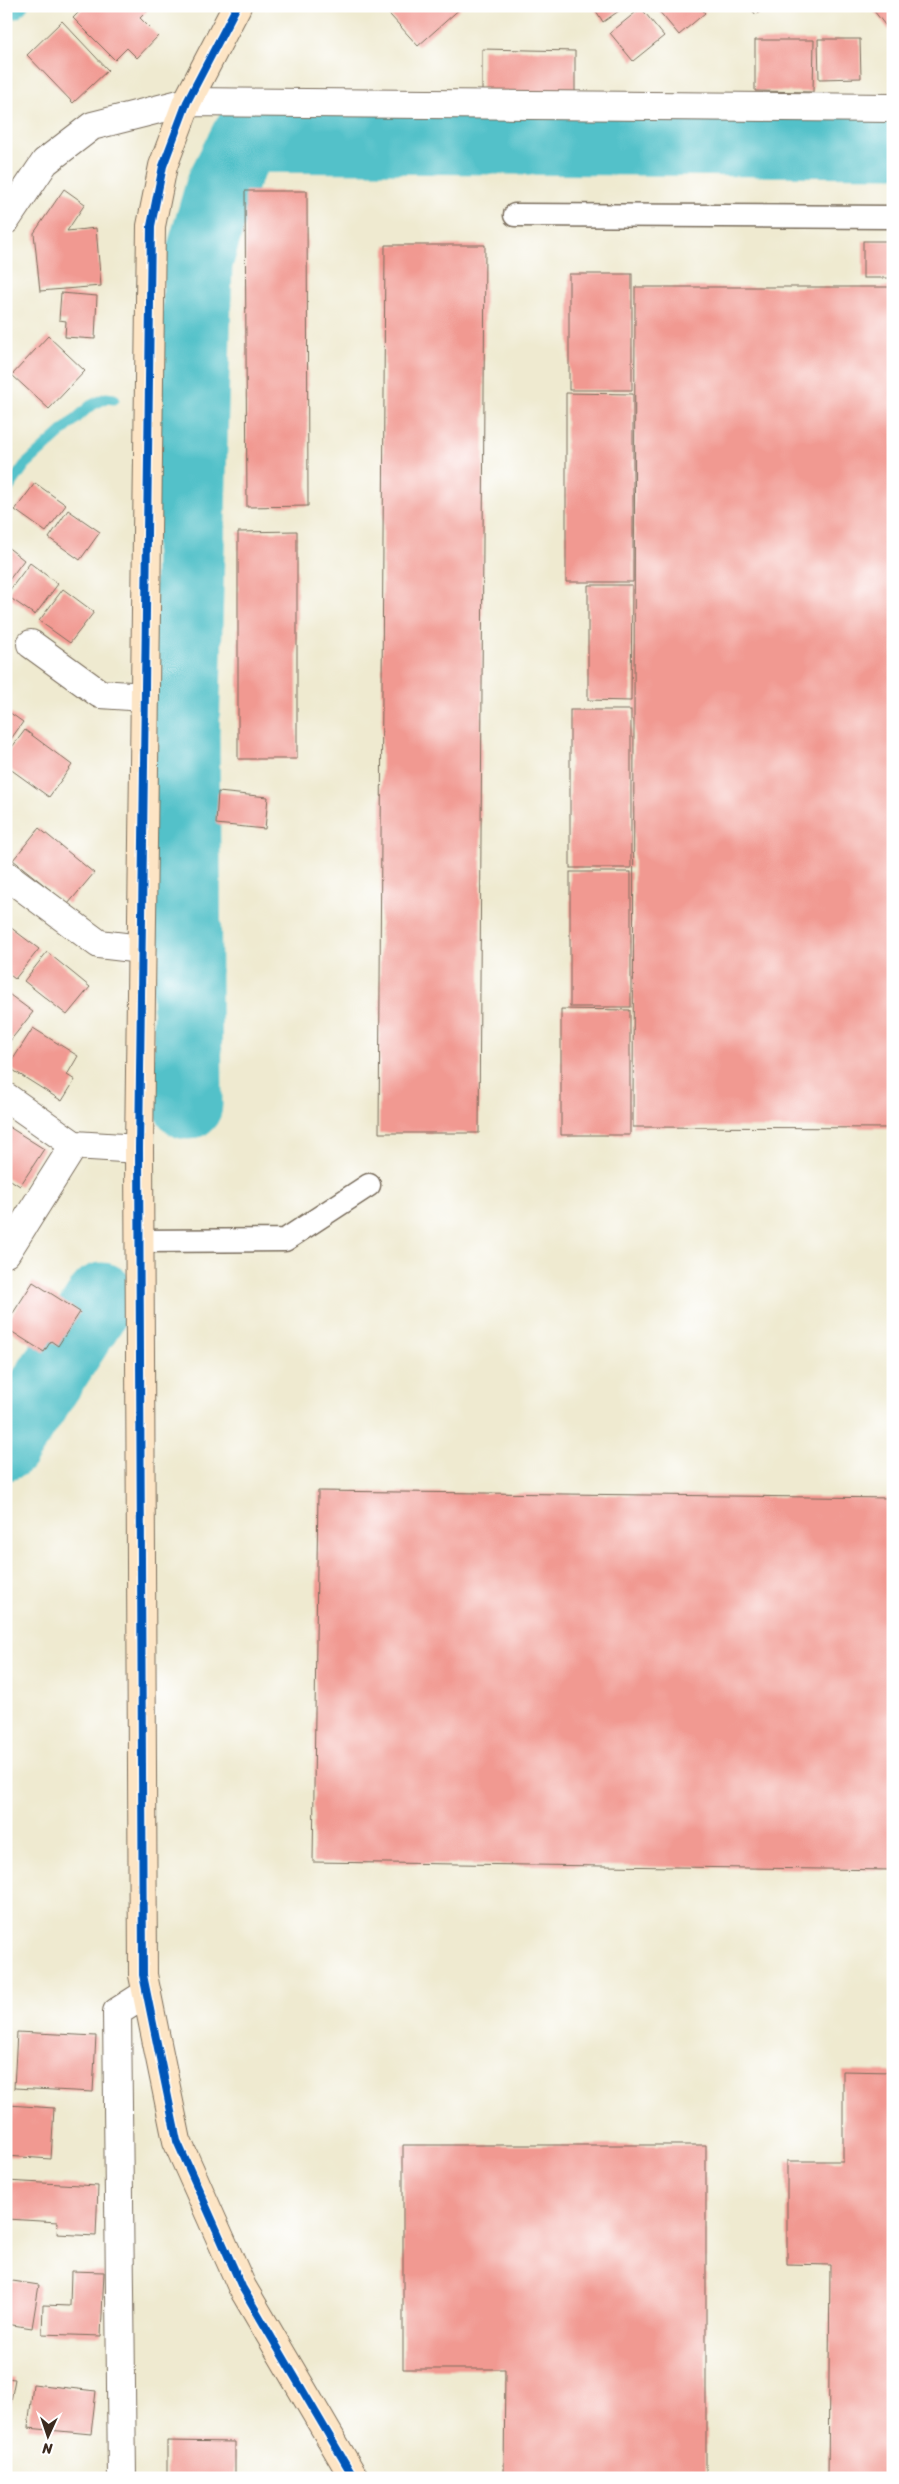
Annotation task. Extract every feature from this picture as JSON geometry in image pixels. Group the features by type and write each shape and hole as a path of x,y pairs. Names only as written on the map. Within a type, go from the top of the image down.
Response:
{"street":[{"path":"237,6 187,102 163,166 151,226 139,1149 143,1975 177,2141 242,2286 354,2478"},
{"path":"6,220 45,162 92,126 187,102 893,108"},
{"path":"31,644 100,694 145,697"},
{"path":"6,875 99,944 142,949"},
{"path":"6,1097 74,1145 139,1149"},
{"path":"6,1253 74,1145"},
{"path":"122,2478 117,2012 147,1993"}],"lane":[{"path":"515,215 893,217"},
{"path":"140,1241 285,1240 369,1185"}],"building":[{"path":"85,6 143,6 147,11 140,18 158,36 137,58 127,48 115,60 73,18"},
{"path":"382,6 463,6 418,46"},
{"path":"593,6 626,6 603,22"},
{"path":"663,6 699,6 705,13 679,35 658,10"},
{"path":"749,6 766,6 756,15"},
{"path":"870,6 893,6 893,35"},
{"path":"641,8 664,36 633,61 610,33"},
{"path":"62,21 108,70 73,103 27,55"},
{"path":"818,39 860,39 861,78 819,79"},
{"path":"755,40 814,40 813,92 755,91"},
{"path":"482,49 575,51 575,93 482,92"},
{"path":"64,189 85,204 67,231 96,228 101,286 40,291 34,233"},
{"path":"245,191 307,191 308,506 247,507"},
{"path":"863,241 893,241 893,278 863,278"},
{"path":"385,245 485,245 479,1133 379,1133"},
{"path":"569,274 632,274 632,390 569,390"},
{"path":"635,287 893,287 893,1128 633,1127"},
{"path":"61,293 97,296 95,339 65,337 66,321 59,320"},
{"path":"48,336 85,371 49,409 12,375"},
{"path":"566,393 633,394 633,582 566,582"},
{"path":"35,483 66,505 46,532 15,510"},
{"path":"68,510 100,532 80,560 49,538"},
{"path":"297,531 297,759 238,759 238,532"},
{"path":"6,546 24,560 6,584"},
{"path":"30,563 58,584 35,615 6,595"},
{"path":"588,585 632,585 631,701 588,700"},
{"path":"63,589 94,612 70,643 39,621"},
{"path":"6,710 23,722 6,746"},
{"path":"570,710 631,710 631,868 570,868"},
{"path":"25,730 72,765 49,797 6,766 6,755"},
{"path":"218,792 268,797 265,829 216,824"},
{"path":"39,828 94,873 68,904 13,860"},
{"path":"570,872 631,872 631,1007 570,1007"},
{"path":"6,924 39,949 15,979 6,972"},
{"path":"47,952 90,987 67,1015 24,981"},
{"path":"6,992 33,1012 6,1046"},
{"path":"561,1009 630,1010 630,1135 561,1135"},
{"path":"33,1028 78,1056 67,1075 75,1080 62,1101 8,1067"},
{"path":"6,1125 44,1149 20,1186 6,1177"},
{"path":"33,1282 80,1312 58,1346 51,1341 44,1352 6,1328 6,1324"},
{"path":"318,1491 893,1498 893,1870 313,1862"},
{"path":"17,2032 96,2036 93,2092 14,2088"},
{"path":"843,2071 893,2072 893,2478 828,2478 830,2265 787,2264 787,2161 843,2161"},
{"path":"8,2105 54,2108 51,2159 6,2156"},
{"path":"403,2145 706,2145 706,2478 504,2477 505,2369 403,2369"},
{"path":"6,2181 98,2186 96,2236 57,2234 58,2222 6,2219"},
{"path":"71,2271 104,2272 101,2336 42,2334 43,2305 70,2306"},
{"path":"6,2280 39,2285 32,2328 6,2324"},
{"path":"6,2378 15,2379 7,2423 6,2423"},
{"path":"33,2384 96,2391 91,2434 28,2428"},
{"path":"167,2441 235,2442 235,2478 167,2478"}],"waterway":[{"path":"6,12 16,13 23,6"},
{"path":"188,1105 185,734 198,263 220,187 245,138 893,143"},
{"path":"6,492 25,465 90,406 106,398 114,399"},
{"path":"185,398 194,398"},
{"path":"6,1446 102,1297"}],"cycle path":[{"path":"237,6 187,102 163,166 151,226 139,1149 143,1975 177,2141 242,2287 354,2478"}]}
